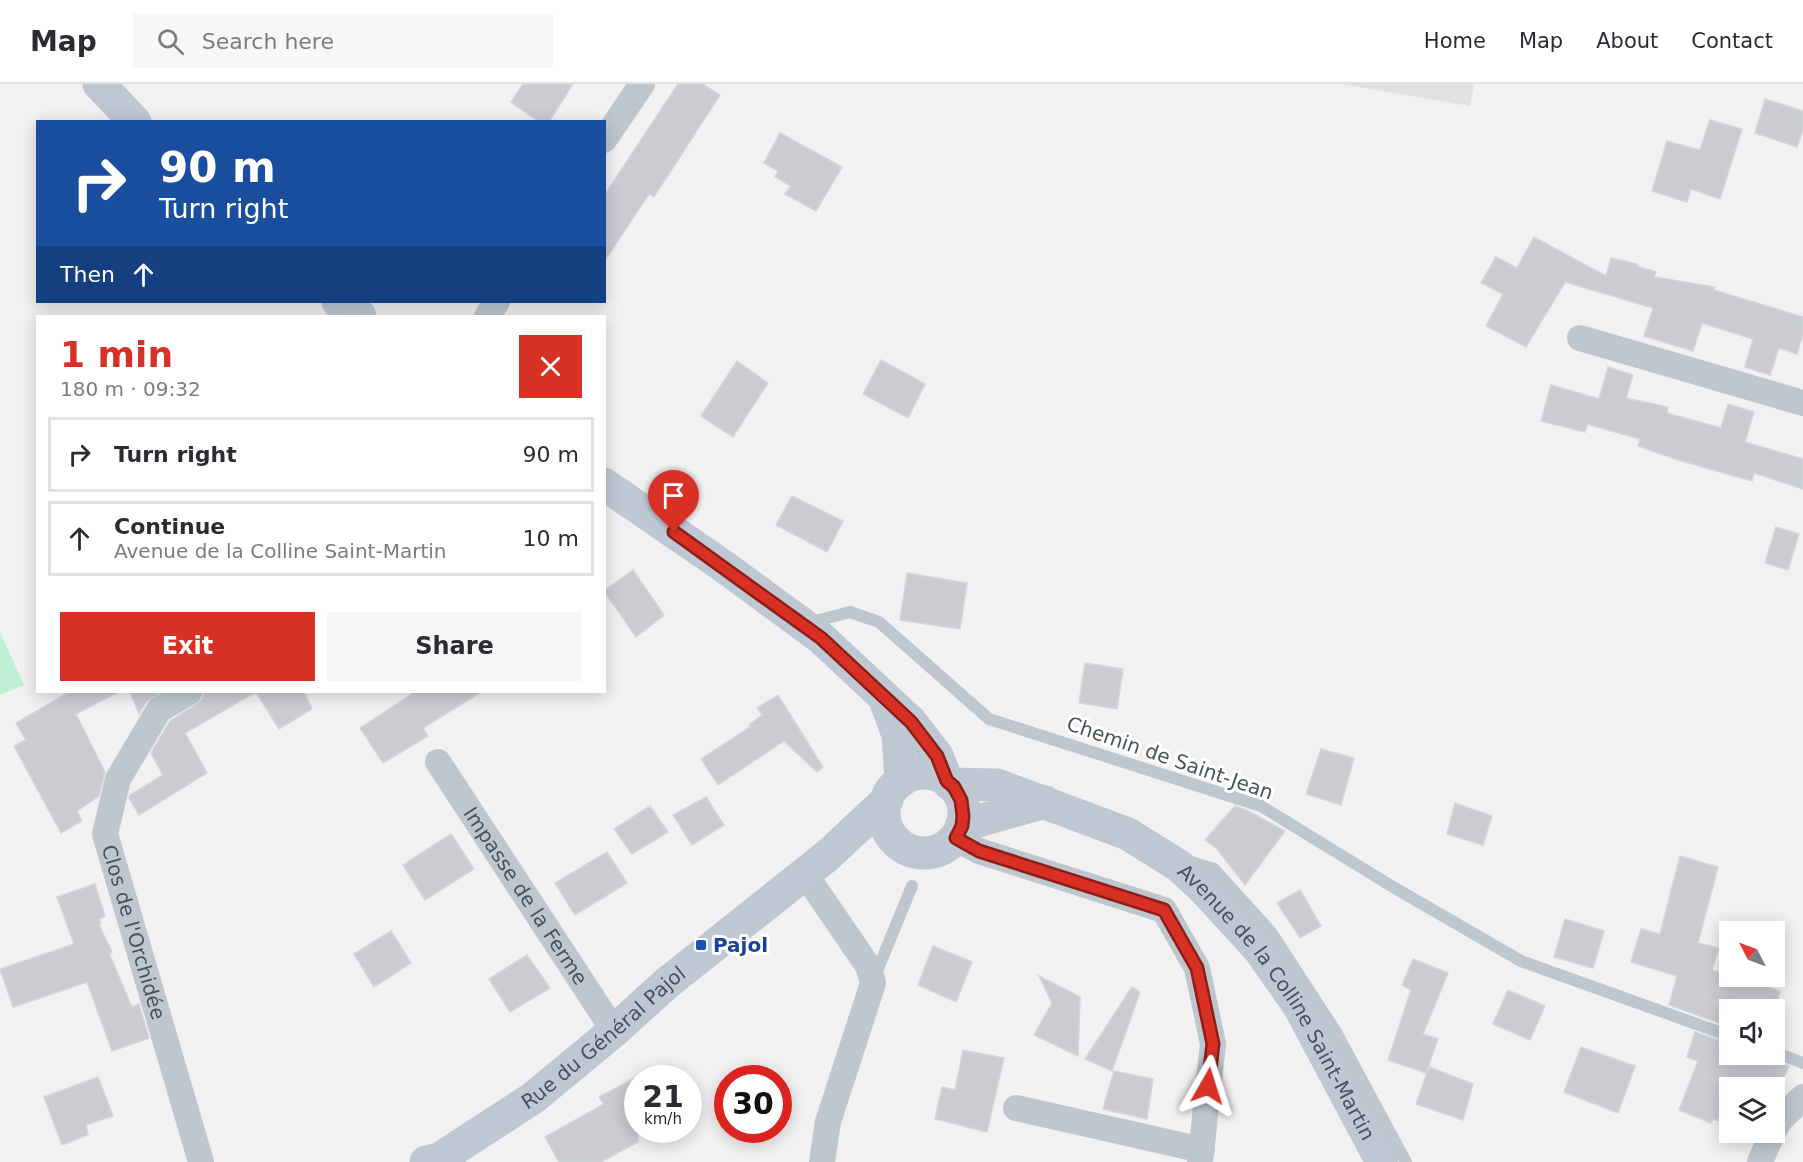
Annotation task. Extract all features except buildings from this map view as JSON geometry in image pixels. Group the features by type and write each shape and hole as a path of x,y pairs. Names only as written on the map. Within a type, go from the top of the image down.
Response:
{"street":[{"path":"99,84 133,120"},
{"path":"606,137 642,84"},
{"path":"340,303 358,315"},
{"path":"1580,338 1803,403"},
{"path":"606,485 726,568 821,638 911,722 937,756 949,782 961,800 963,816 958,832 942,849 919,853 900,846 887,830 884,818 894,790 898,735 885,700"},
{"name":"Clos de l'Orchidée","path":"187,693 159,710 118,779 105,834 201,1162"},
{"name":"Impasse de la Ferme","path":"438,762 614,1031"},
{"path":"894,790 916,774 936,775 949,782"},
{"name":"Avenue de la Colline Saint-Martin","path":"949,782 997,786 1128,834 1179,867 1203,888 1258,949 1299,1006 1382,1162"},
{"name":"Rue du Général Pajol","path":"426,1162 440,1159 533,1098 614,1031 667,983 816,865 894,790"},
{"path":"958,832 1045,802"},
{"path":"958,832 979,851 1164,910 1197,968 1213,1044 1201,1156 1016,1108"},
{"name":"Rue du Général Pajol","path":"816,865 893,839"},
{"path":"816,865 868,966 873,983 828,1122 822,1162"},
{"path":"1785,1115 1803,1097"},
{"path":"1760,1162 1769,1143"}],"lane":[{"name":"Chemin de Saint-Jean","path":"802,624 850,612 879,622 989,719 1261,806 1393,887 1521,961 1719,1032"},
{"name":"Avenue de la Colline Saint-Martin","path":"1157,853 1214,869 1272,932 1336,1032 1406,1162"},
{"path":"873,983 912,886"},
{"path":"1785,1056 1803,1062"}],"shaded area":[{"path":"1341,84 1474,84 1470,106"}],"green space":[{"path":"0,632 24,685 0,695"}],"place":[{"name":"Pajol","path":"701,945"}],"route":[{"path":"674,532 821,638 911,722 937,756 947,781 954,787 961,800 962,826 956,838 979,851 1164,910 1197,968 1213,1044 1208,1086"}]}
